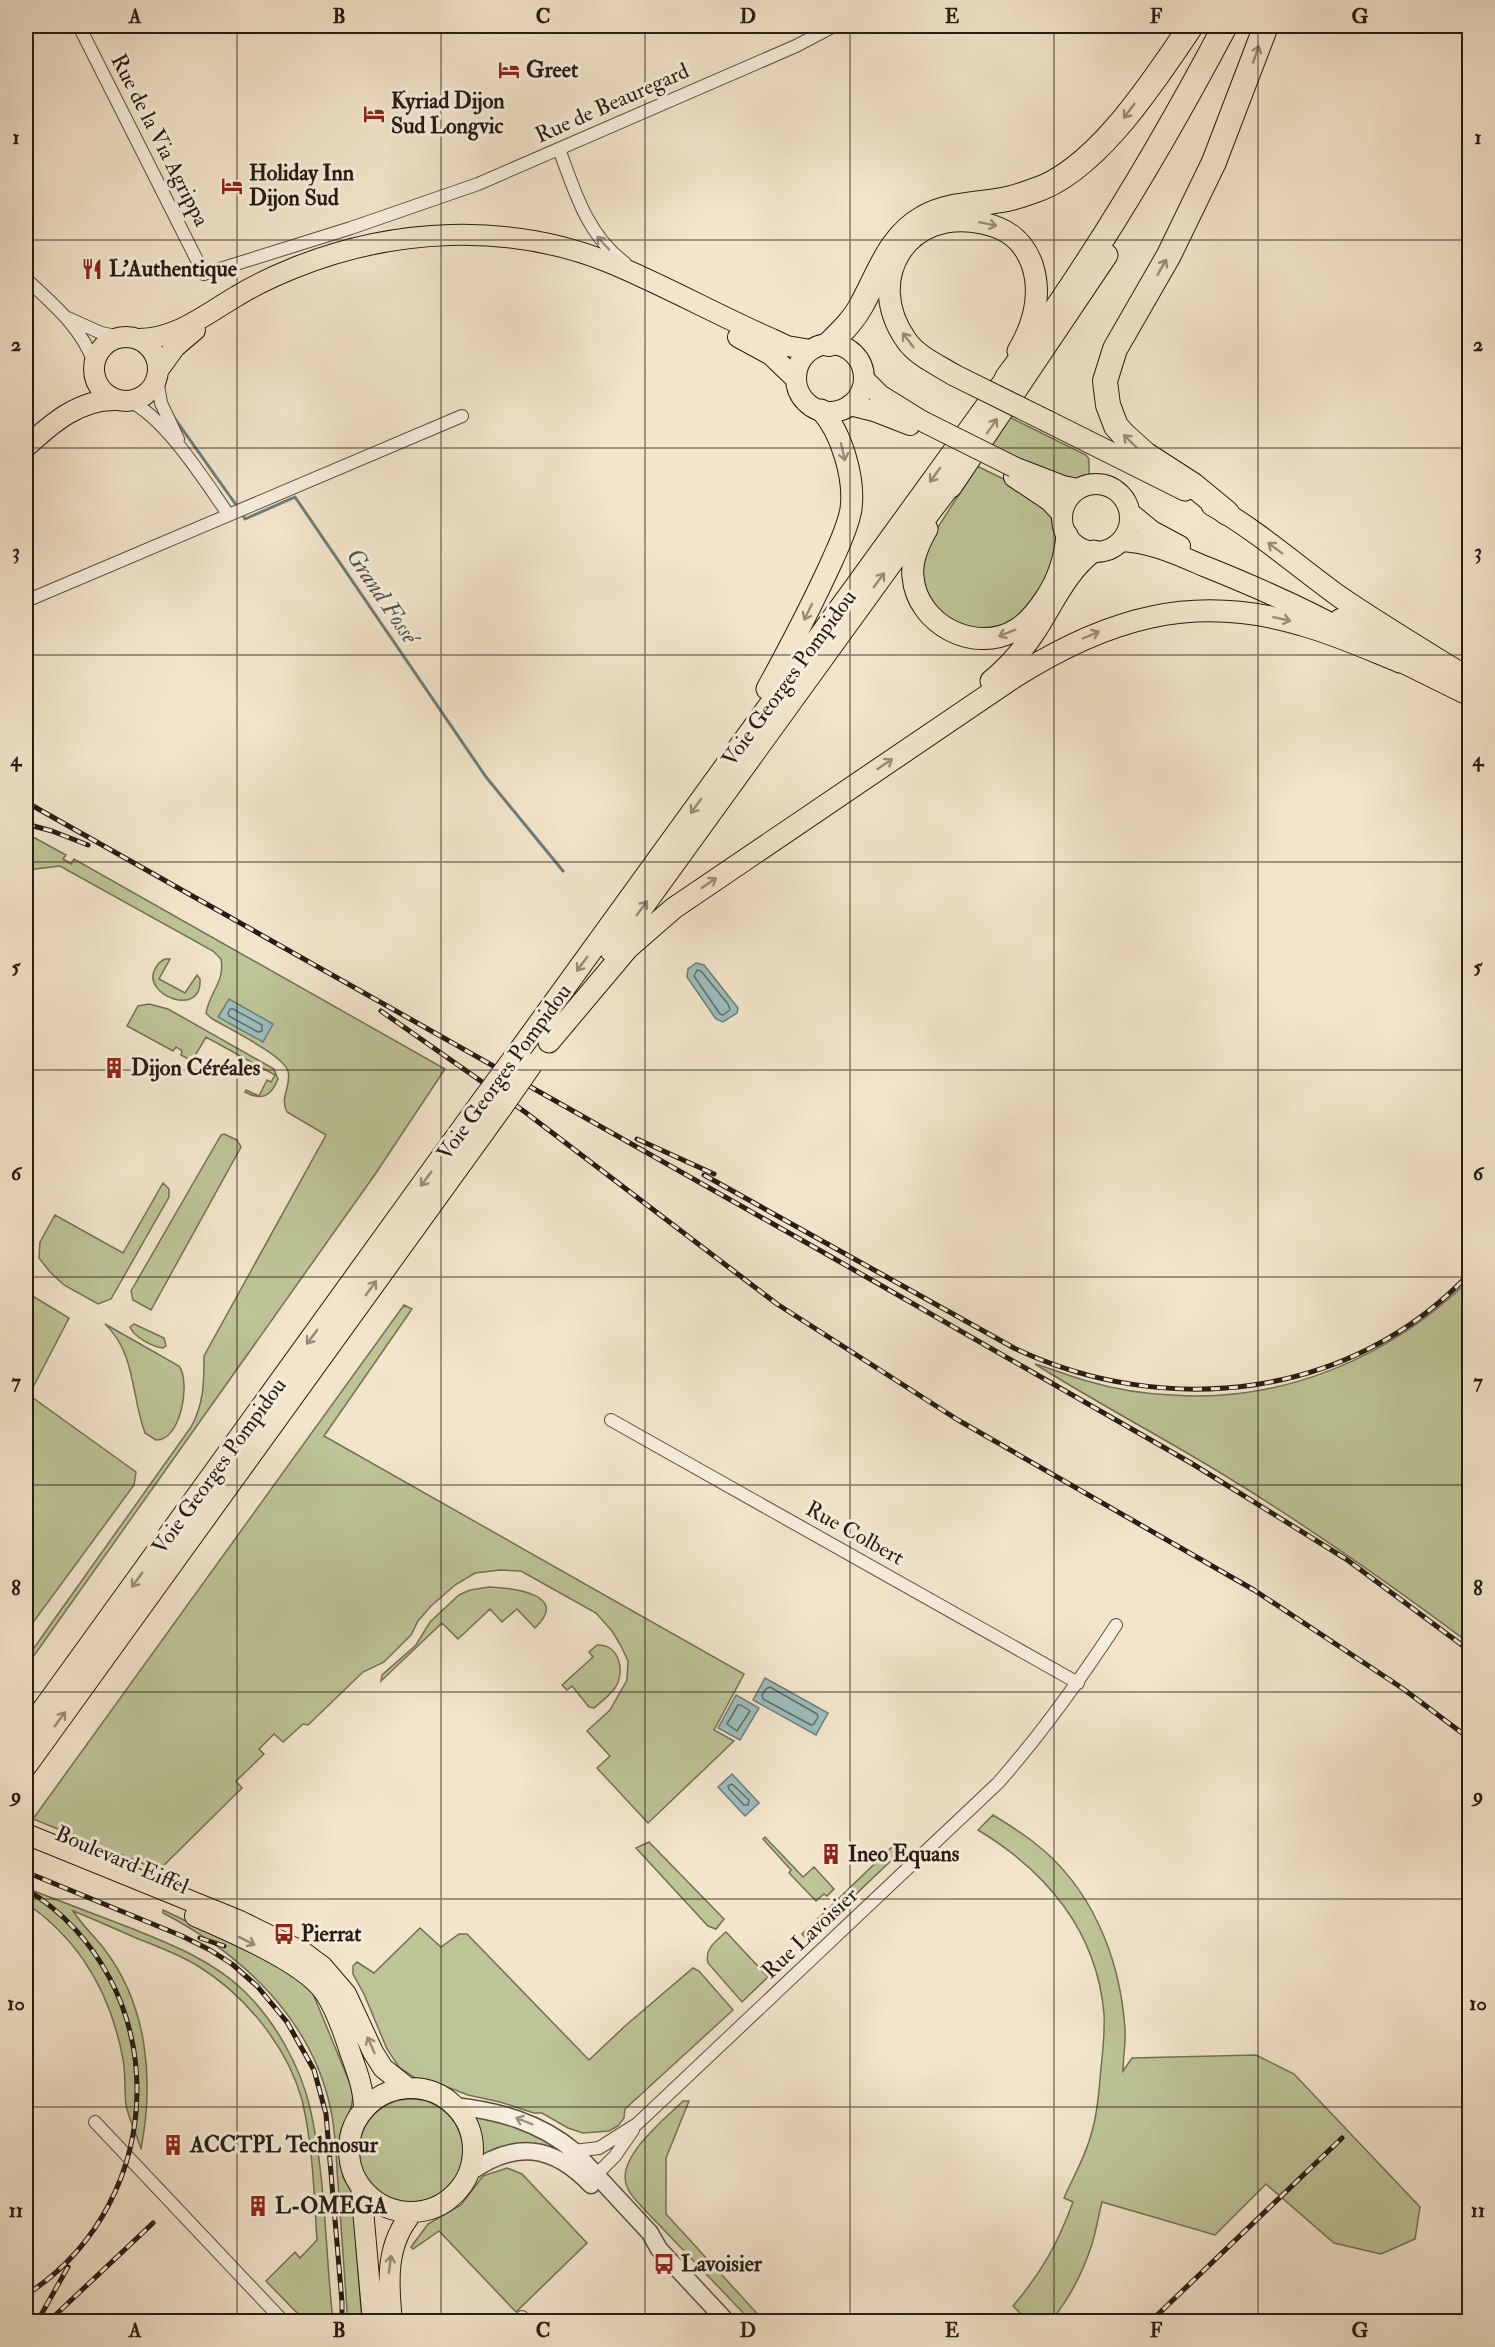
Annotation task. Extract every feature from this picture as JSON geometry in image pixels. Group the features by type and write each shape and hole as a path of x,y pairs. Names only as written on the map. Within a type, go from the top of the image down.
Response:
{"highway":[{"path":"820,347 857,314 890,250 900,236 922,218 943,209 1008,199 1040,189 1063,179 1082,164 1101,146 1191,26"},
{"path":"981,411 1032,344 1120,212 1225,26"},
{"path":"1067,535 1064,558 1054,584 1041,605 1027,622 1005,635 984,639 959,635 944,628 932,617 919,598 912,577 914,561 924,534 959,474 1107,255 1192,115 1241,26"},
{"path":"1266,26 1214,162 1169,255 1115,350 1105,381 1108,405 1116,426 1145,454 1193,485 1227,513 1348,602 1468,684"},
{"path":"981,411 1025,339 1034,316 1037,296 1035,274 1029,256 1019,239 998,226 968,220 944,221 911,239 893,266 888,299 893,315 907,341 922,355 954,375 1047,421 1194,495 1227,513"},
{"path":"730,758 806,617 849,519 851,487 840,439 835,427 821,410"},
{"name":"Voie Georges Pompidou","path":"26,1733 524,1060 730,758 981,411"},
{"name":"Voie Georges Pompidou","path":"524,1060 549,1042 596,971 896,556 959,474"},
{"path":"932,733 1007,667 1029,641 1081,561 1094,551"},
{"path":"549,1042 628,948 674,908 932,733 1061,649 1107,628 1154,616 1213,610 1270,617 1304,625 1400,662"},
{"name":"Voie Georges Pompidou","path":"26,1766 493,1102"}],"main road":[{"path":"26,438 82,390 103,346 130,338 161,336 186,327 263,282 301,265 360,248 418,237 471,235 534,241 561,247 593,257 648,280 787,346 820,347 850,350 858,358 862,368 864,379 862,389 850,405 831,412 821,410 807,402 798,388 796,379 800,362 820,347"},
{"path":"26,447 71,411 91,403 141,398 148,393 174,346 238,302 285,279 330,263 381,250 433,242 468,241 527,247 588,264 757,346 780,362 796,379"},
{"path":"130,338 154,352 158,374"},
{"path":"94,367 95,378 102,391 122,400"},
{"path":"864,379 880,395 919,425"},
{"path":"850,405 919,425 1012,471 1078,489"},
{"path":"1012,471 1050,501 1062,514 1067,535 1078,546 1094,551 1113,547 1121,541 1126,532 1130,513 1127,504 1115,489 1096,484 1078,489 1070,496 1062,514"},
{"path":"1130,513 1167,541 1270,585 1468,684"},
{"path":"1121,541 1142,543 1178,555 1277,597 1334,625 1400,662 1468,684"},
{"path":"26,1834 240,1921 303,1952 322,1966 346,1994 383,2068 408,2088"},
{"name":"Boulevard Eiffel","path":"26,1846 201,1919 293,1965 315,1982 324,1992 337,2019 362,2086 364,2110"},
{"path":"361,2187 376,2201 393,2210 413,2212 441,2205 453,2197 469,2173 473,2155 472,2137 466,2120 441,2096 425,2090 408,2088 384,2095 364,2110 353,2128 349,2148 352,2169 361,2187 388,2320"},
{"path":"388,2320 392,2249 399,2232 413,2212"}],"street":[{"name":"Rue de la Via Agrippa","path":"79,26 204,274"},
{"name":"Rue de Beauregard","path":"204,274 351,228 468,187 796,46 834,26"},
{"path":"559,149 584,216 597,237 616,256 648,280"},
{"path":"26,279 67,318 89,351 94,367"},
{"path":"67,318 106,335 130,338"},
{"path":"158,374 163,410 184,451 228,514"},
{"path":"122,400 150,415 184,451"},
{"path":"26,601 462,416"},
{"name":"Rue Colbert","path":"611,1420 1078,1683"},
{"name":"Rue Lavoisier","path":"569,2156 599,2148 637,2124 998,1783 1032,1745 1078,1683 1116,1625"},
{"path":"454,2106 512,2116 553,2135 579,2173 643,2239 659,2249"},
{"path":"95,2122 284,2322"},
{"name":"Rue Lavoisier","path":"596,2175 615,2156 637,2124"},
{"path":"469,2173 492,2159 514,2151 569,2156 596,2175 650,2233 659,2249 727,2322"}],"green space":[{"path":"1009,417 1086,455 1089,459 1089,476 1075,481 989,447"},
{"path":"977,466 1024,489 1055,513 1061,542 1056,567 1020,619 996,631 956,626 930,603 921,572 926,546"},
{"path":"26,836 35,838 66,855 63,859 71,864 74,859 445,1069 376,1173 26,1667 26,1659 191,1427 201,1401 204,1356 326,1135 287,1112 284,1101 289,1076 284,1065 254,1042 206,1013 222,967 221,959 213,951 60,866 35,869 26,875"},
{"path":"165,959 170,959 159,979 185,993 197,975 200,979 198,991 192,998 173,999 157,987 153,979 155,969"},
{"path":"149,1004 168,1009 274,1069 278,1079 272,1090 261,1097 245,1092 246,1090 259,1096 267,1080 271,1082 275,1075 206,1037 192,1061 181,1055 182,1051 176,1047 173,1051 127,1026 138,1006"},
{"path":"224,1134 237,1140 241,1147 151,1310 133,1300 131,1291 221,1135"},
{"path":"163,1183 169,1189 169,1197 111,1299 98,1304 64,1285 39,1258 40,1242 55,1215 123,1253"},
{"path":"1469,1280 1469,1643 1349,1556 1256,1495 1035,1364 1097,1384 1140,1392 1213,1396 1254,1391 1294,1382 1333,1369 1370,1352 1405,1332"},
{"path":"26,1292 69,1318 29,1395 136,1472 134,1485 26,1632"},
{"path":"404,1305 412,1309 324,1436 744,1674 714,1730 734,1741 648,1823 597,1768 610,1756 587,1731 610,1710 627,1680 628,1661 621,1646 612,1631 596,1613 521,1571 500,1570 475,1573 455,1585 431,1606 418,1621 411,1635 384,1662 363,1672 308,1725 303,1724 283,1742 274,1734 259,1749 264,1754 236,1781 242,1788 159,1870 33,1819"},
{"path":"105,1324 179,1366 184,1384 184,1397 177,1421 165,1438 156,1440 145,1433 128,1361 115,1335"},
{"path":"134,1324 164,1338 166,1346 163,1348 149,1344 140,1338 130,1327"},
{"path":"489,1587 523,1591 534,1595 542,1600 546,1607 544,1617 535,1628 517,1609 502,1622 490,1609 458,1639 442,1623 381,1681 382,1675 416,1645 430,1622 459,1595 470,1590"},
{"path":"597,1645 611,1649 615,1654 620,1674 615,1688 594,1708 589,1707 572,1686 567,1690 562,1685 593,1657 589,1652"},
{"path":"993,1815 1027,1837 1053,1859 1071,1879 1099,1924 1117,1975 1122,2002 1125,2034 1123,2071 1132,2058 1256,2055 1294,2074 1420,2207 1415,2239 1381,2254 1334,2243 1266,2184 1215,2235 1102,2202 1087,2257 1064,2304 1051,2321 1022,2321 1025,2318 1013,2306 1041,2269 1061,2231 1073,2202 1064,2198 1087,2148 1094,2124 1103,2048 1104,2014 1091,1956 1064,1906 1025,1864 978,1830"},
{"path":"765,1837 803,1877 814,1867 834,1889 827,1896 824,1894 816,1901 789,1873 791,1870 763,1839"},
{"path":"649,1842 724,1919 716,1929 708,1926 636,1848"},
{"path":"893,1846 901,1851 808,1940 802,1934"},
{"path":"26,1888 189,1953 231,1979 266,2015 293,2060 310,2108 322,2187 333,2321 305,2321 266,2281 295,2252 300,2258 317,2240 306,2117 295,2080 275,2042 248,2007 198,1966 73,1911 105,1950 119,1972 131,1996 139,2020 147,2071 145,2123 141,2149 126,2105 124,2065 118,2035 101,1991 77,1952 62,1934 26,1903"},
{"path":"163,1910 274,1963 309,1984 351,2086 353,2097 339,2142 343,2177 352,2193 362,2321 346,2321 334,2129 322,2078 308,2047 291,2019 270,1993 246,1970 220,1948 163,1913"},
{"path":"420,1928 441,1947 459,1934 467,1934 589,2060 693,1968 699,1971 733,2010 625,2109 624,2118 618,2126 609,2131 583,2133 568,2128 542,2113 534,2113 468,2095 429,2080 415,2078 399,2067 387,2049 353,1974 353,1966 357,1962 374,1973"},
{"path":"726,1932 768,1977 742,2002 708,1963 709,1949"},
{"path":"411,2099 431,2103 448,2114 459,2131 463,2151 459,2171 448,2188 431,2199 411,2203 391,2199 374,2188 363,2171 359,2151 363,2131 374,2114 391,2103"},
{"path":"683,2101 689,2101 666,2158 666,2214 764,2321 751,2321 643,2208 628,2189 625,2178 627,2166 634,2153 653,2129"},
{"path":"471,2115 482,2116 545,2137 572,2155 543,2146 480,2157 477,2128"},
{"path":"507,2168 522,2174 587,2243 516,2312 439,2231 413,2249 411,2247 428,2224 461,2205 483,2176"}],"water":[{"path":"696,963 704,965 738,1008 737,1013 723,1022 716,1019 687,977 688,969"},
{"path":"229,999 273,1024 263,1042 218,1017"},
{"path":"765,1678 828,1713 816,1735 753,1700"},
{"path":"736,1695 759,1708 740,1740 718,1728"},
{"path":"732,1774 759,1803 745,1816 718,1787"}],"waterway":[{"name":"Grand Fossé","path":"173,416 239,509"},
{"name":"Grand Fossé","path":"242,514 245,519 295,497 486,777 563,871"}],"railway":[{"path":"26,802 1191,1463 1346,1559 1470,1651"},
{"path":"26,824 88,845"},
{"path":"381,1011 525,1112 777,1304 958,1420 1254,1590 1402,1688 1470,1739"},
{"path":"637,1139 714,1174"},
{"path":"704,1175 1014,1348 1072,1371 1133,1384 1194,1389 1255,1385 1314,1371 1370,1348 1423,1315 1470,1273"},
{"path":"26,1872 182,1936 210,1950 232,1964 257,1986 287,2022 314,2070 326,2114 342,2322"},
{"path":"26,1889 75,1929 110,1978 130,2034 137,2092 130,2150 109,2205 74,2254 26,2295"},
{"path":"200,1938 224,1946"},
{"path":"1150,2322 1342,2138"},
{"path":"48,2322 153,2223"},
{"path":"37,2322 68,2267"}],"place":[{"name":"Greet","path":"509,70"},
{"name":"Kyriad Dijon Sud Longvic","path":"374,114"},
{"name":"Holiday Inn Dijon Sud","path":"232,186"},
{"name":"L'Authentique","path":"92,269"},
{"name":"Dijon Céréales","path":"114,1068"},
{"name":"Ineo Equans","path":"831,1854"},
{"name":"Pierrat","path":"284,1934"},
{"name":"ACCTPL Technosur","path":"173,2145"},
{"name":"L-OMEGA","path":"258,2206"},
{"name":"Lavoisier","path":"664,2264"}]}
